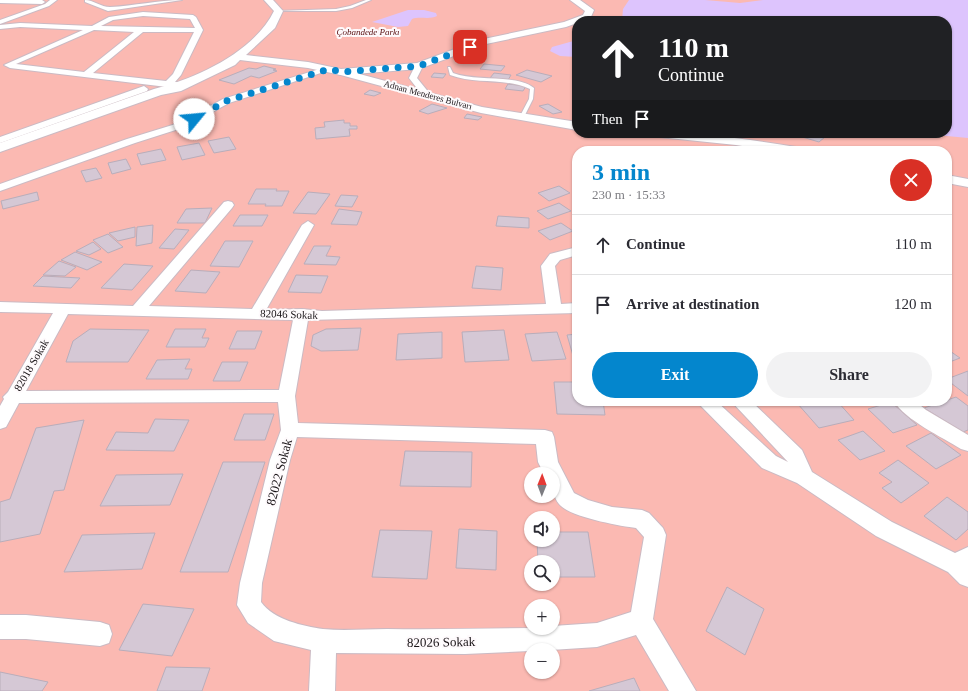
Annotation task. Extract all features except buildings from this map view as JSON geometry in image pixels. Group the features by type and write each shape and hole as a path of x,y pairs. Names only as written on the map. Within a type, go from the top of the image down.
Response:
{"main road":[{"path":"0,148 209,74 238,57 272,26 279,11 268,0"},
{"path":"574,0 590,10 587,16"},
{"path":"341,72 419,66 483,42 572,22"},
{"name":"Adnan Menderes Bulvarı","path":"238,57 308,65 341,72"},
{"path":"0,148 165,96 171,87"}],"street":[{"path":"2,2 53,0"},
{"path":"0,23 53,0"},
{"path":"89,0 86,1 108,9 179,0"},
{"path":"4,65 93,28 111,18 143,14 193,17 199,30"},
{"path":"0,27 20,25 141,30 199,30"},
{"path":"86,74 141,30"},
{"path":"171,87 199,30"},
{"path":"4,65 86,74 171,87"},
{"path":"419,66 413,78 426,94"},
{"path":"0,188 131,141 182,125 226,101 329,69"},
{"path":"0,70 144,90 171,87"},
{"name":"Adnan Menderes Bulvarı","path":"341,72 481,110 521,118 572,125"},
{"path":"0,148 144,90"},
{"path":"707,138 766,146"},
{"path":"952,180 968,183"},
{"path":"138,310 228,205"},
{"path":"257,313 308,225"},
{"path":"554,308 548,266 555,257 572,252"},
{"name":"82046 Sokak","path":"0,307 302,314 322,316 572,308"},
{"name":"82018 Sokak","path":"0,422 12,397 63,309"},
{"name":"82022 Sokak","path":"249,605 251,583 278,468 290,430 286,396 302,314"},
{"path":"12,397 286,396"},
{"path":"710,406 769,462 804,477 884,529 964,566"},
{"path":"745,406 795,455 804,477"},
{"path":"909,406 920,415 968,444"},
{"path":"290,430 545,437 548,462 567,499 583,507 612,516 642,519 655,535 641,621 683,691"},
{"name":"82026 Sokak","path":"249,605 256,615 283,632 324,641 465,642 597,635 641,621"},
{"path":"0,628 26,627 100,634"},
{"path":"322,691 324,641"}],"lane":[{"path":"279,11 336,10 351,7 369,0"},
{"path":"449,68 451,74 459,77 513,82 532,88 532,96 521,118"}],"green space":[{"name":"Çobandede Parkı","path":"0,0 968,0 968,691 0,691"}],"shaded area":[{"path":"629,0 705,0 740,3 763,0 968,0 968,138 952,136 952,16 622,16 623,9"},
{"path":"408,10 424,10 436,13 437,16 431,18 412,19 408,26 398,27 372,22"},
{"path":"572,41 572,57 560,56 550,51 552,47"}],"route":[{"path":"194,119 226,101 329,69 341,72 419,66 470,47"}]}
